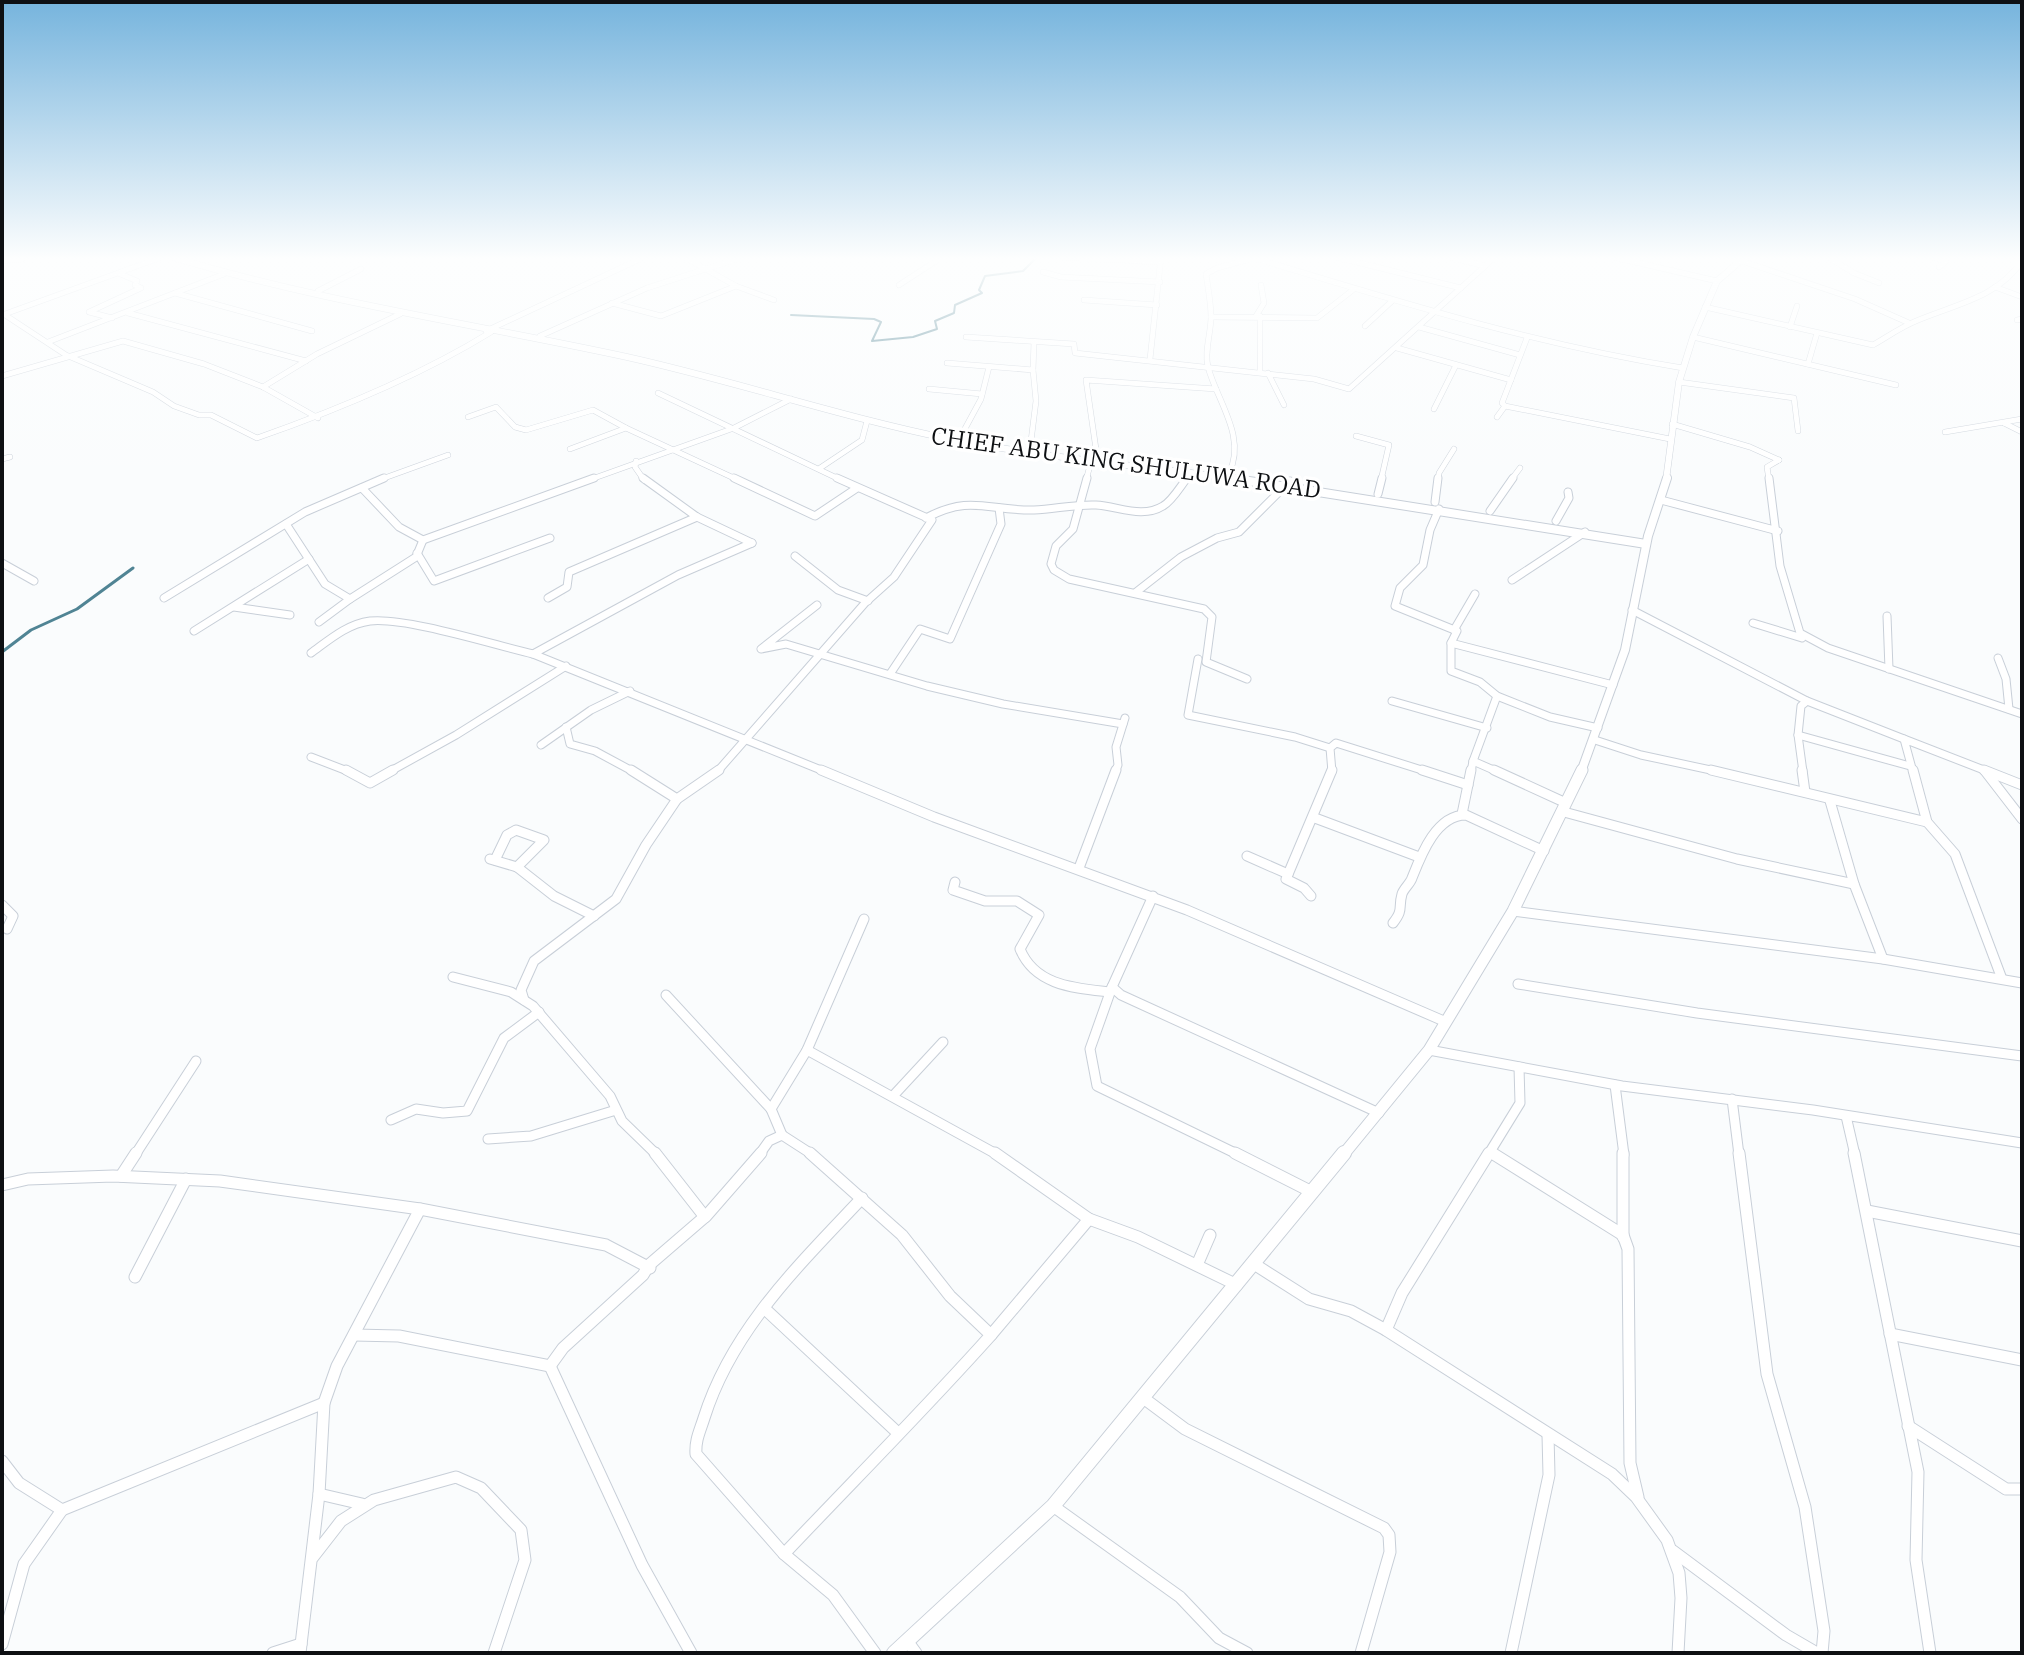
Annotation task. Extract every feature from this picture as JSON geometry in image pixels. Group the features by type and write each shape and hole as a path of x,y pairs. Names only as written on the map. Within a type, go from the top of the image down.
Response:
{"street":[{"path":"37,334 66,355 153,392 174,406 199,415 211,415 257,438 318,418 457,353 484,334"},
{"path":"47,340 65,334"},
{"path":"208,334 306,361"},
{"path":"263,387 360,334"},
{"name":"CHIEF ABU KING SHULUWA ROAD","path":"511,334 630,358 822,405 867,421 1005,450 1288,484 1647,540"},
{"path":"525,334 644,356 822,405 1030,449 1378,494 1437,506 1556,521 1647,540"},
{"path":"540,336 544,334"},
{"path":"1150,359 1153,334"},
{"path":"1209,334 1207,365 1235,445 1235,461 1229,473"},
{"path":"1260,334 1264,373 1284,405"},
{"path":"966,337 1074,344 1075,353 1207,365 1322,381 1353,389 1411,334"},
{"path":"1445,334 1520,355"},
{"path":"1512,334 1683,368"},
{"path":"1808,364 1817,334"},
{"path":"1823,334 1873,345 1891,334"},
{"path":"894,1653 912,1647 1053,1506 1379,1113 1429,1050 1446,1022 1513,911 1565,807 1596,734 1625,650 1647,540 1667,478 1679,382 1693,337 1896,385"},
{"path":"1527,338 1501,405 1670,439"},
{"path":"2,376 114,342 128,342 153,352 204,364 263,387 318,418"},
{"path":"1030,449 1036,401 1034,342"},
{"path":"1397,348 1511,380"},
{"path":"947,363 1033,370"},
{"path":"1434,409 1456,365"},
{"path":"961,436 982,394 989,367"},
{"path":"1216,389 1086,380 1094,459 1073,529 1056,546 1051,564 1064,578 1209,612 1212,617 1206,662 1247,679"},
{"path":"1679,382 1794,398 1798,431"},
{"path":"929,389 982,394"},
{"path":"658,393 857,488 931,517"},
{"path":"362,488 395,523 417,540 423,540 673,447 734,428 791,399"},
{"path":"1497,417 1505,406"},
{"path":"468,417 496,407 515,427 526,430 593,410 626,428 673,447 686,458 815,516 857,488"},
{"path":"1945,432 2022,419"},
{"path":"820,468 862,440 867,421"},
{"path":"2004,422 2022,432"},
{"path":"1672,424 1750,447 1779,460 1769,463 1767,467 1778,531 1780,566 1796,626 1809,640"},
{"path":"570,449 626,428"},
{"path":"1356,436 1389,445 1378,494"},
{"path":"1454,449 1439,473 1437,506 1423,565 1407,578 1393,603 1400,609 1457,631 1451,643 1451,671 1480,682 1497,696 1641,755 1927,822"},
{"path":"164,598 286,524 344,493 448,455"},
{"path":"533,654 678,575 752,543 697,517 644,480 635,467 636,461"},
{"path":"1490,511 1520,468"},
{"path":"524,1000 521,990 534,961 616,899 646,845 677,799 717,772 868,601 894,577 931,517 954,505 999,508 1104,506 1130,512 1159,509 1192,473"},
{"path":"1135,593 1181,557 1217,538 1239,532 1288,484"},
{"path":"1556,521 1569,498 1568,492"},
{"path":"1661,500 1778,531"},
{"path":"890,674 920,629 950,639 1001,524 999,508"},
{"path":"548,598 567,587 569,572 697,517"},
{"path":"286,524 325,584 350,599"},
{"path":"1512,580 1585,532"},
{"path":"417,553 434,581 550,538"},
{"path":"319,622 385,579 417,553 423,540"},
{"path":"795,556 825,581 852,597 868,601"},
{"path":"194,631 309,559"},
{"path":"2,563 34,581"},
{"path":"1454,630 1475,594"},
{"path":"817,605 761,649 786,644 1003,704 1124,721 1116,747 1118,765 1079,868"},
{"path":"233,607 290,615"},
{"path":"1632,610 1807,701 2022,785"},
{"path":"1887,616 1889,669"},
{"path":"311,653 343,630 369,621 395,622 533,654 934,817 1153,896 1446,1022"},
{"path":"1753,623 2022,714"},
{"path":"1451,643 1509,661 1613,685"},
{"path":"1998,658 2006,679 2009,709"},
{"path":"1198,659 1188,715 1295,737 1330,748"},
{"path":"311,757 370,783 456,735 566,666"},
{"path":"541,745 591,710 630,691"},
{"path":"1462,814 1473,761 1497,696"},
{"path":"1392,701 1487,728"},
{"path":"1805,792 1798,735 1801,706 1807,701"},
{"path":"566,727 570,744 586,745 602,752 677,799"},
{"path":"1798,735 1910,766"},
{"path":"1904,739 1927,822 1955,854 2002,979"},
{"path":"1330,748 1336,743 1468,785"},
{"path":"1311,896 1304,888 1286,879 1315,818 1324,789 1333,777 1330,748"},
{"path":"1473,761 1565,807 1737,859 1854,884"},
{"path":"1982,767 2022,819"},
{"path":"1830,801 1854,884 1883,959"},
{"path":"1393,923 1401,913 1402,893 1411,882 1419,857 1446,821 1462,814 1544,851"},
{"path":"1315,818 1419,857"},
{"path":"517,867 523,857 538,849 544,840 516,830 507,835 492,860 517,867 554,896 594,916"},
{"path":"1247,856 1288,874"},
{"path":"955,882 953,890 985,901 1017,901 1039,915 1020,949 1023,961 1032,971 1067,986 1111,990 1379,1113"},
{"path":"1153,896 1111,990 1090,1049 1097,1086 1313,1192"},
{"path":"2,905 13,916 7,929"},
{"path":"1513,911 1883,959 2022,983"},
{"path":"771,1109 807,1050 864,919"},
{"path":"453,977 511,992 539,1012 610,1096 622,1121 662,1160 705,1217"},
{"path":"1518,984 1697,1013 2022,1056"},
{"path":"666,995 771,1109 782,1135 820,1159 902,1235 950,1296 991,1335"},
{"path":"391,1120 416,1109 443,1113 467,1111 504,1038 539,1012"},
{"path":"893,1096 943,1042"},
{"path":"807,1050 1006,1159 1089,1219 1138,1237 1237,1285"},
{"path":"1429,1050 1615,1085 1732,1099 2022,1143"},
{"path":"121,1176 196,1061"},
{"path":"1386,1330 1402,1293 1520,1103 1519,1067"},
{"path":"1615,1085 1625,1166 1623,1237 1628,1249 1630,1463 1639,1497 1672,1551 1681,1587 1678,1653"},
{"path":"1672,1551 1786,1635 1820,1653 1824,1631 1805,1507 1767,1374 1732,1099"},
{"path":"488,1139 531,1136 616,1110"},
{"path":"1846,1116 1918,1472 1916,1560 1930,1653"},
{"path":"550,1366 563,1348 705,1217 748,1171 769,1141 782,1135"},
{"path":"1491,1152 1623,1237"},
{"path":"2,1185 28,1179 121,1176 220,1181 420,1209 606,1245 649,1267"},
{"path":"135,1277 186,1179"},
{"path":"862,1198 788,1278 739,1342 708,1397 703,1420 695,1436 696,1454 784,1554 833,1595 875,1653"},
{"path":"273,1653 300,1648 319,1494 324,1403 337,1366 420,1209"},
{"path":"1867,1211 2022,1241"},
{"path":"784,1554 898,1433 954,1380 1089,1219"},
{"path":"1197,1265 1210,1235"},
{"path":"1254,1264 1309,1299 1351,1311 1386,1330 1612,1474 1639,1497"},
{"path":"765,1309 898,1433"},
{"path":"1890,1334 2022,1360"},
{"path":"354,1335 399,1336 550,1366"},
{"path":"550,1366 642,1565 691,1653"},
{"path":"1141,1397 1185,1429 1384,1528 1389,1535 1390,1552 1361,1653"},
{"path":"2,1643 24,1564 62,1510 324,1403"},
{"path":"1908,1426 2006,1489 2022,1489"},
{"path":"1511,1653 1549,1475 1548,1435"},
{"path":"2,1461 19,1483 62,1510"},
{"path":"311,1561 326,1534 362,1504 456,1477 481,1488 521,1530 525,1560 494,1653"},
{"path":"319,1494 362,1504"},
{"path":"1053,1506 1180,1597 1219,1638 1247,1653"}],"waterway":[{"path":"875,334 872,341 921,334"},
{"path":"2,652 31,630 77,609 133,568"}]}
